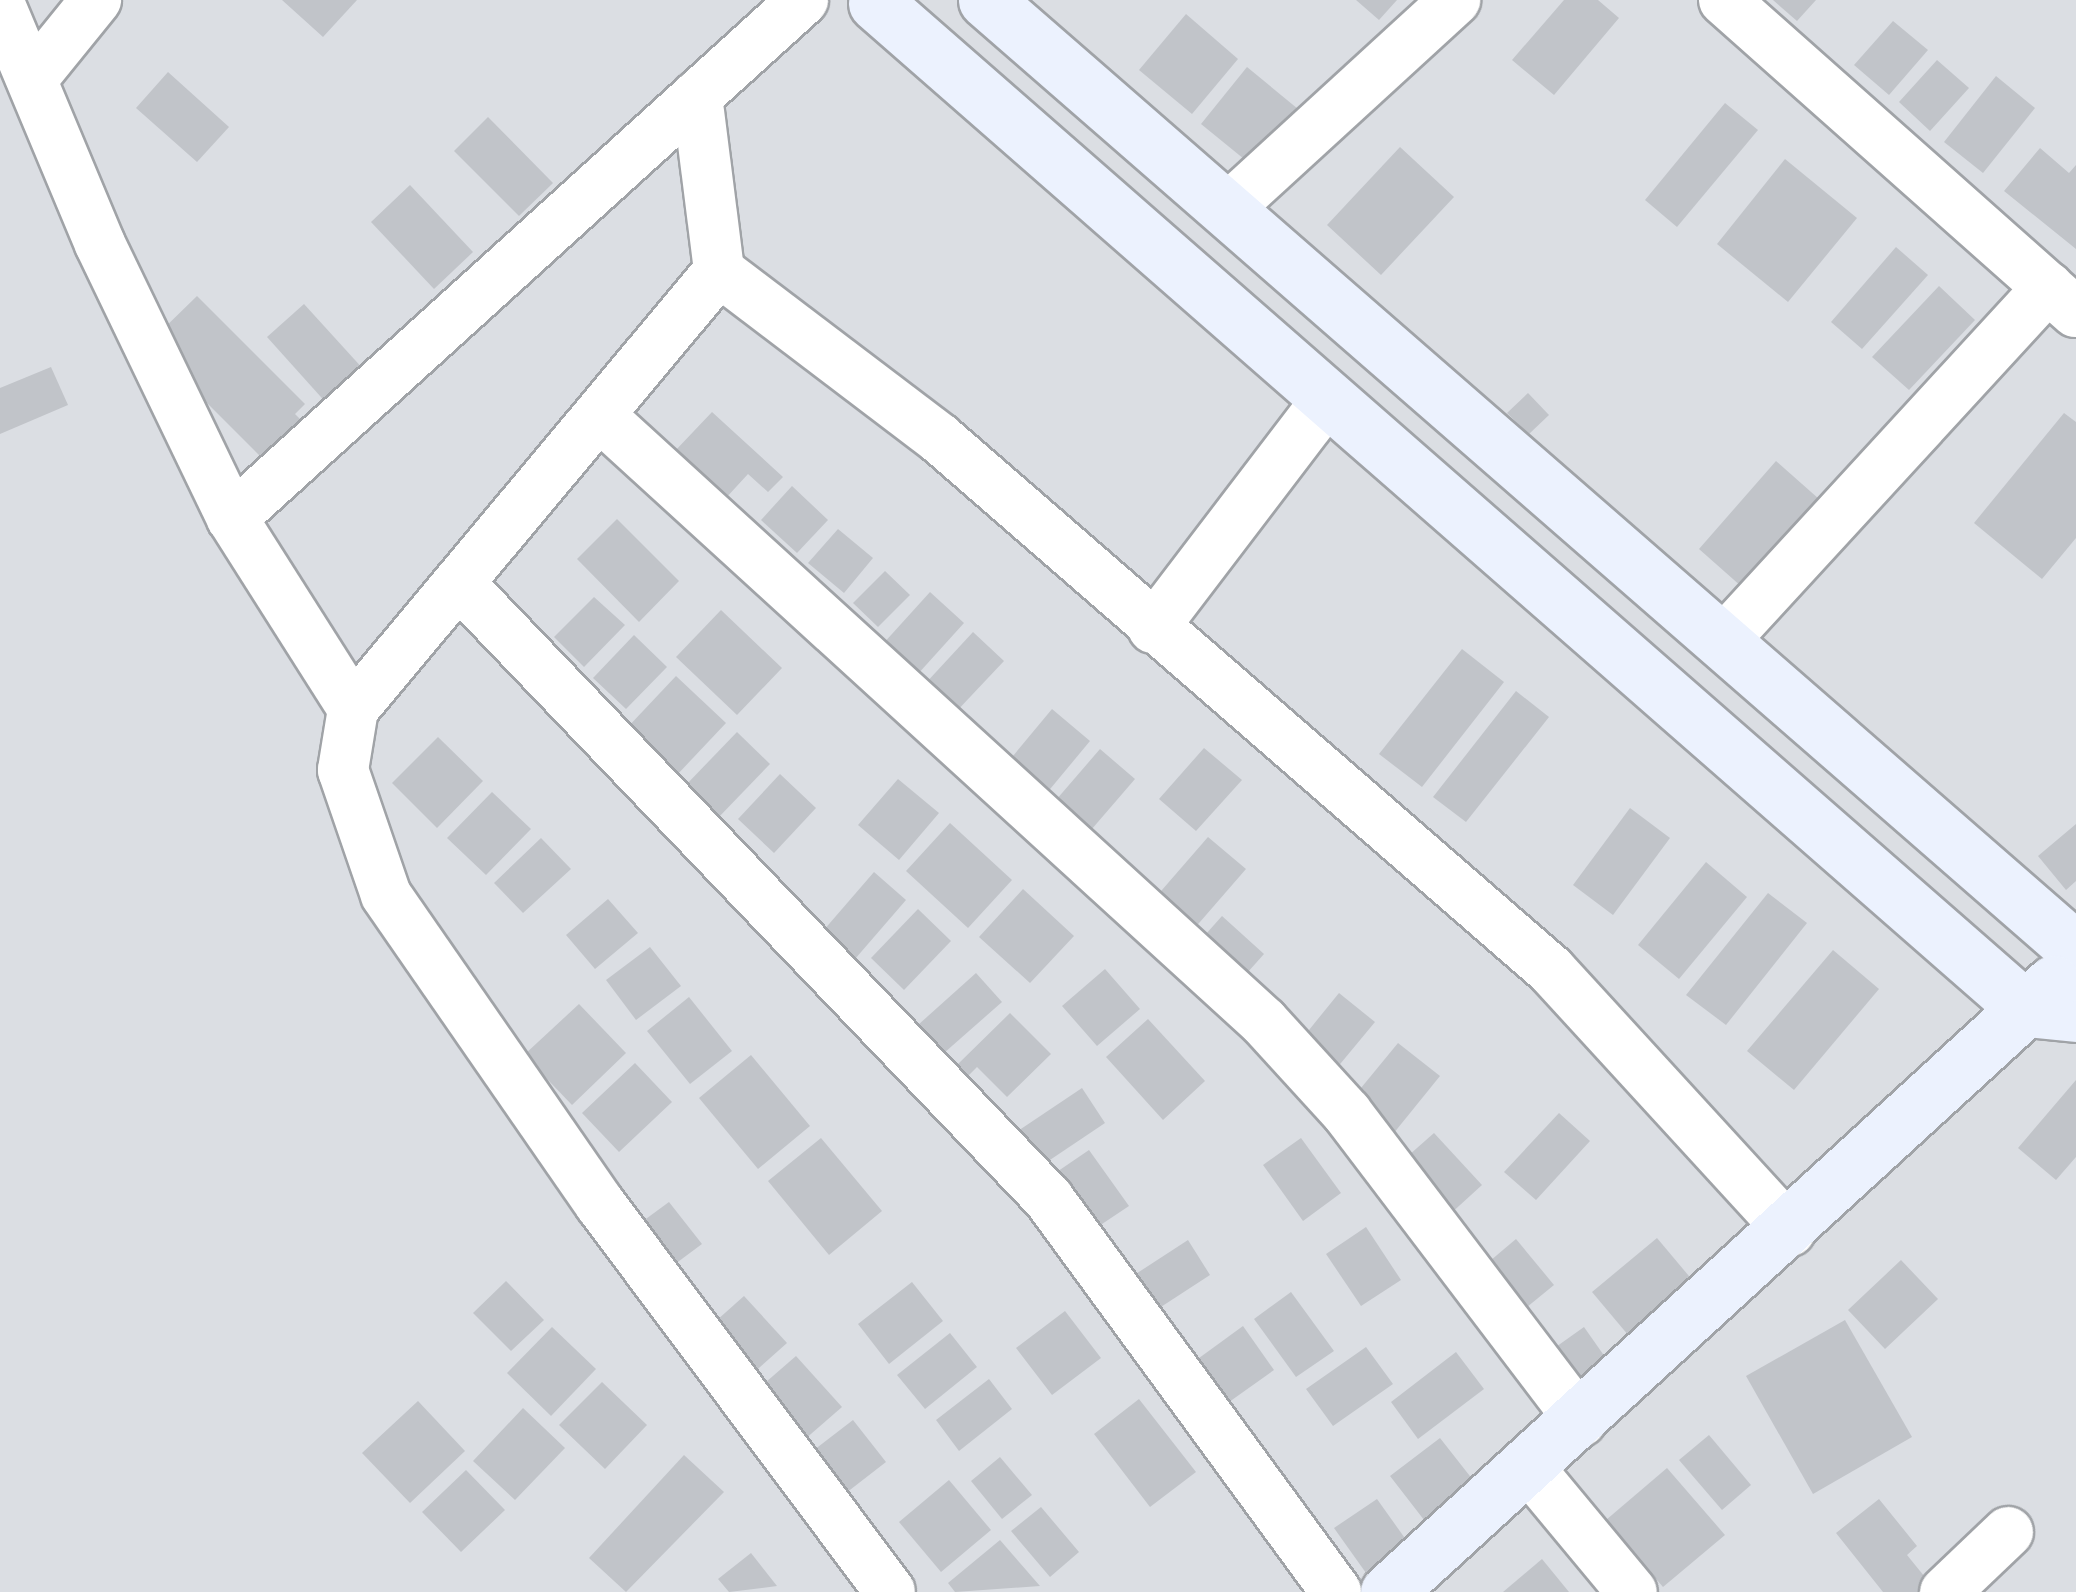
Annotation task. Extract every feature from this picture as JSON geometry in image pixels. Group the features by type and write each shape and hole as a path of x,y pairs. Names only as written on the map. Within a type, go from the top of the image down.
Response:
{"main road":[{"path":"986,0 2076,950"},
{"path":"868,1 1328,398 2051,1011"},
{"path":"1388,1592 1790,1230 2051,1011 2076,961"}],"street":[{"path":"32,78 96,0"},
{"path":"232,518 803,0"},
{"path":"1226,210 1454,0"},
{"path":"1722,642 2062,300 1724,0"},
{"path":"0,5 232,518 353,709"},
{"path":"698,96 718,271 353,709 343,770 386,894 600,1204 890,1592"},
{"path":"718,271 939,438 1153,628 1552,970 1790,1230"},
{"path":"1153,628 1328,398"},
{"path":"599,415 1264,1022 1347,1113 1581,1421"},
{"path":"459,583 1048,1198 1336,1592"},
{"path":"1528,1468 1632,1592"},
{"path":"1945,1592 2008,1532"}],"building":[{"path":"282,0 357,0 323,37"},
{"path":"1356,0 1397,0 1379,20"},
{"path":"1564,0 1598,0 1619,18 1554,95 1512,60"},
{"path":"1773,0 1816,0 1797,21"},
{"path":"1186,14 1238,59 1192,114 1139,70"},
{"path":"1893,21 1928,50 1889,95 1854,65"},
{"path":"1937,60 1969,88 1930,131 1899,102"},
{"path":"1247,67 1298,109 1244,159 1201,124"},
{"path":"168,72 229,127 197,162 136,108"},
{"path":"1996,76 2035,108 1983,173 1944,142"},
{"path":"1725,103 1758,130 1677,227 1645,200"},
{"path":"488,117 553,183 519,216 454,151"},
{"path":"1400,147 1454,197 1381,275 1327,225"},
{"path":"2040,148 2069,173 2076,165 2076,249 2004,191"},
{"path":"1785,159 1857,218 1788,302 1717,244"},
{"path":"410,185 473,252 434,289 371,222"},
{"path":"1896,247 1928,275 1862,349 1831,322"},
{"path":"1939,286 1975,320 1909,390 1872,357"},
{"path":"197,296 305,404 295,414 303,422 265,461 166,362 155,337"},
{"path":"304,304 375,382 338,416 267,337"},
{"path":"51,367 68,405 0,434 0,388"},
{"path":"1528,393 1549,415 1529,434 1507,413"},
{"path":"712,412 783,477 768,492 748,474 725,499 674,452"},
{"path":"2064,413 2076,422 2076,538 2042,579 1974,523"},
{"path":"1776,461 1819,499 1742,587 1699,549"},
{"path":"792,486 828,520 797,553 761,520"},
{"path":"617,519 679,581 639,622 577,559"},
{"path":"838,529 873,558 844,593 808,563"},
{"path":"885,571 910,595 878,627 853,603"},
{"path":"930,592 964,623 917,675 882,645"},
{"path":"594,597 625,625 584,667 554,637"},
{"path":"721,610 782,668 737,715 676,657"},
{"path":"973,632 1004,661 954,714 924,685"},
{"path":"634,635 667,667 626,709 593,678"},
{"path":"1462,649 1504,682 1422,787 1379,754"},
{"path":"676,676 726,723 676,776 626,729"},
{"path":"1516,691 1549,717 1466,822 1433,797"},
{"path":"1052,709 1090,741 1041,800 1003,768"},
{"path":"737,732 770,764 717,819 684,787"},
{"path":"438,737 483,781 437,828 392,783"},
{"path":"1204,748 1242,780 1196,831 1159,799"},
{"path":"1100,749 1135,779 1085,837 1050,807"},
{"path":"780,774 816,808 774,853 738,819"},
{"path":"898,779 939,813 899,860 858,825"},
{"path":"492,792 531,829 486,875 447,838"},
{"path":"1630,808 1670,838 1613,915 1573,885"},
{"path":"950,823 1012,880 968,928 906,871"},
{"path":"2076,824 2076,881 2066,890 2038,856"},
{"path":"1208,837 1246,869 1193,930 1155,898"},
{"path":"541,838 571,869 523,913 494,883"},
{"path":"1706,862 1747,897 1679,979 1638,945"},
{"path":"874,872 906,900 855,959 823,931"},
{"path":"1023,889 1074,936 1030,983 979,937"},
{"path":"1768,893 1807,923 1726,1025 1686,995"},
{"path":"608,899 638,933 595,969 566,935"},
{"path":"918,909 951,941 904,990 871,958"},
{"path":"1222,916 1264,954 1231,991 1189,953"},
{"path":"650,947 681,986 636,1020 606,980"},
{"path":"1833,950 1879,989 1794,1090 1747,1051"},
{"path":"1105,969 1140,1009 1097,1046 1062,1006"},
{"path":"976,973 1002,1002 944,1053 918,1025"},
{"path":"1339,993 1375,1022 1331,1075 1296,1046"},
{"path":"689,997 732,1051 690,1084 647,1031"},
{"path":"579,1004 626,1053 572,1105 524,1055"},
{"path":"1010,1013 1051,1054 1007,1097 977,1067 968,1076 957,1065"},
{"path":"1148,1019 1205,1081 1163,1120 1106,1057"},
{"path":"1398,1043 1440,1076 1389,1139 1347,1105"},
{"path":"751,1055 810,1126 758,1169 699,1098"},
{"path":"635,1063 672,1102 619,1152 582,1113"},
{"path":"2076,1080 2076,1157 2056,1180 2018,1148"},
{"path":"1082,1088 1105,1123 1035,1170 1012,1135"},
{"path":"1559,1113 1590,1141 1536,1200 1504,1172"},
{"path":"1434,1133 1482,1185 1448,1216 1400,1163"},
{"path":"821,1138 882,1211 829,1255 768,1181"},
{"path":"1301,1138 1341,1193 1303,1221 1263,1165"},
{"path":"1089,1150 1129,1206 1081,1238 1042,1182"},
{"path":"669,1202 702,1244 671,1267 639,1224"},
{"path":"1366,1227 1401,1280 1361,1306 1326,1254"},
{"path":"1657,1238 1699,1288 1634,1342 1592,1292"},
{"path":"1516,1239 1554,1285 1521,1312 1484,1266"},
{"path":"1188,1240 1210,1275 1147,1316 1125,1281"},
{"path":"1901,1260 1938,1299 1885,1349 1848,1310"},
{"path":"506,1281 544,1320 511,1351 473,1313"},
{"path":"912,1282 943,1321 889,1364 858,1324"},
{"path":"1291,1292 1334,1351 1296,1377 1254,1319"},
{"path":"744,1296 787,1343 750,1376 707,1329"},
{"path":"1065,1311 1101,1358 1052,1395 1016,1348"},
{"path":"1845,1320 1912,1437 1813,1494 1746,1376"},
{"path":"1243,1326 1274,1370 1215,1412 1184,1369"},
{"path":"552,1327 596,1369 551,1416 507,1373"},
{"path":"1584,1327 1617,1374 1580,1401 1546,1354"},
{"path":"950,1333 977,1367 925,1409 897,1375"},
{"path":"1366,1347 1393,1384 1333,1426 1306,1389"},
{"path":"1456,1352 1484,1389 1418,1439 1391,1402"},
{"path":"796,1356 842,1407 804,1440 758,1389"},
{"path":"989,1379 1012,1409 959,1451 936,1420"},
{"path":"602,1382 647,1425 605,1469 559,1425"},
{"path":"1139,1399 1196,1472 1150,1507 1094,1434"},
{"path":"418,1401 465,1451 410,1503 362,1453"},
{"path":"523,1408 565,1448 515,1500 473,1461"},
{"path":"853,1420 886,1462 846,1493 814,1450"},
{"path":"1709,1435 1751,1485 1722,1510 1679,1460"},
{"path":"1440,1438 1473,1480 1438,1507 1453,1526 1438,1538 1390,1476"},
{"path":"684,1455 724,1492 626,1592 589,1558"},
{"path":"1000,1457 1032,1495 1002,1519 971,1481"},
{"path":"1667,1468 1725,1535 1663,1587 1606,1520"},
{"path":"466,1470 505,1510 461,1552 422,1512"},
{"path":"949,1480 991,1530 941,1572 899,1522"},
{"path":"1377,1499 1419,1558 1376,1587 1334,1528"},
{"path":"1879,1499 1917,1546 1907,1555 1933,1587 1927,1592 1883,1592 1836,1533"},
{"path":"1041,1507 1079,1552 1050,1577 1011,1531"},
{"path":"1000,1540 1040,1586 955,1592 948,1583"},
{"path":"751,1553 777,1586 729,1592 718,1579"},
{"path":"1542,1559 1569,1592 1503,1592"}]}
